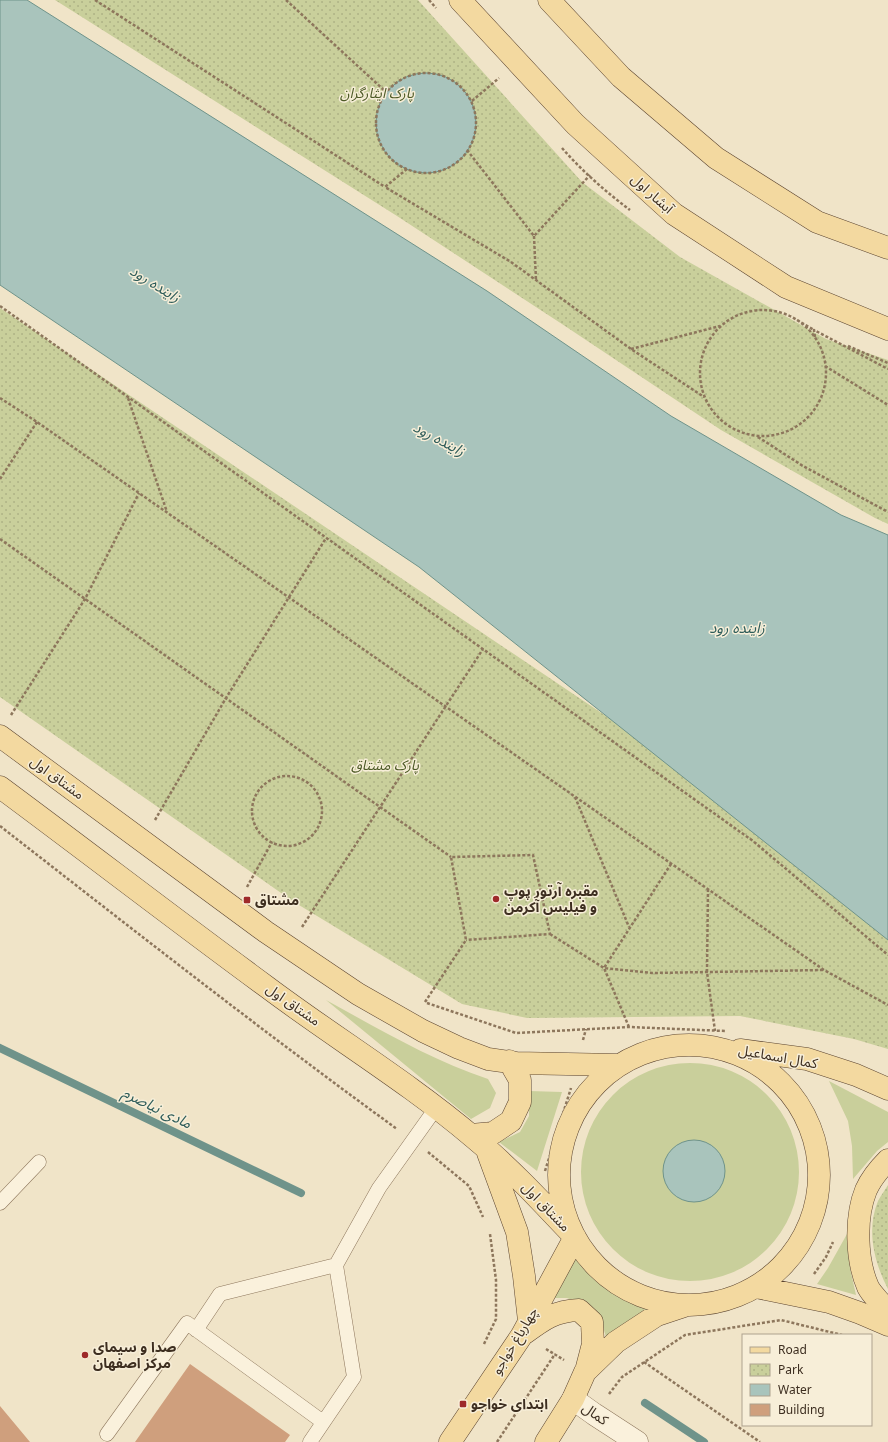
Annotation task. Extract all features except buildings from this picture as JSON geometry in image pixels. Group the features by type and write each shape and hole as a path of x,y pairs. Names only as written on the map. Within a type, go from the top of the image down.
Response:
{"main road":[{"name":"آبشار اول","path":"460,0 575,124 674,214 786,286 888,329"},
{"path":"549,0 621,77 716,158 817,222 888,248"},
{"name":"مشتاق اول","path":"5,726 266,932 358,994 412,1025 459,1048 488,1058 509,1061 618,1065"},
{"name":"مشتاق اول","path":"0,786 268,988 436,1108 479,1142 538,1199 574,1237"},
{"path":"585,1372 616,1342 657,1315 686,1305 722,1301 756,1287 779,1270 798,1248 811,1222 819,1195 820,1166 814,1138 803,1111 786,1087 764,1068 713,1038 647,1050 618,1065 593,1086 574,1112 562,1142 559,1174 563,1206 574,1237 590,1259 610,1278 633,1292 660,1302 686,1305"},
{"name":"کمال اسماعیل","path":"713,1038 807,1059 856,1075 888,1089"},
{"path":"509,1061 520,1080 520,1102 511,1121 479,1142 517,1232 524,1276 525,1328 565,1310 580,1310 592,1322 593,1344 585,1372 573,1399 546,1442"},
{"path":"888,1160 880,1168 867,1189 860,1211 858,1239 862,1266 868,1288 888,1310"},
{"name":"چهارباغ خواجو","path":"450,1442 525,1328 574,1237"},
{"path":"756,1287 829,1302 888,1325"}],"street":[{"name":"کمال","path":"573,1399 637,1442"}],"lane":[{"path":"310,1442 354,1377 336,1265 380,1188 436,1108"},
{"path":"0,1203 39,1162"},
{"path":"196,1330 220,1294 336,1265"},
{"path":"107,1434 187,1324 323,1422"}],"path":[{"path":"94,0 386,187 512,262 631,349 704,397"},
{"path":"286,0 386,92"},
{"path":"432,72 455,82 472,101 477,121 474,141 463,157 446,169 427,173 407,169 392,159 381,144 376,126 378,108 386,92 406,76 432,72"},
{"path":"472,101 499,78"},
{"path":"467,150 534,236 536,280"},
{"path":"386,187 407,169"},
{"path":"534,236 590,176"},
{"path":"0,306 753,841 888,955"},
{"path":"770,311 786,315 801,323 815,338 823,355 825,366 825,387 821,398 810,416 800,425 781,434 757,436 742,433 726,425 710,408 704,397 700,375 702,356 712,336 721,326 735,317 749,312 770,311"},
{"path":"631,349 721,326"},
{"path":"815,338 814,330 888,369"},
{"path":"834,340 888,363"},
{"path":"825,366 888,404"},
{"path":"128,397 168,513"},
{"path":"0,398 37,422 824,970 888,1005"},
{"path":"0,480 37,422"},
{"path":"757,436 803,466 888,512"},
{"path":"5,726 85,599 139,493"},
{"path":"154,822 226,698 326,538"},
{"path":"0,539 451,857 533,855 550,934"},
{"path":"301,929 483,649"},
{"path":"285,776 297,778 308,783 316,791 321,800 322,811 316,832 308,840 298,844 288,846 272,842 266,839 258,830 253,819 252,807 256,795 263,785 273,779 285,776"},
{"path":"575,796 629,927"},
{"path":"0,826 125,924 328,1078 413,1140 469,1186 484,1218"},
{"path":"240,885 246,890 272,842"},
{"path":"451,857 466,940 425,1002 516,1033 628,1027 713,1038 730,1032"},
{"path":"604,968 671,864"},
{"path":"708,889 707,972 713,1038"},
{"path":"466,940 550,934 604,968 652,973 824,970"},
{"path":"604,968 628,1027"},
{"path":"538,1199 547,1162 571,1090 586,1029"},
{"path":"490,1232 496,1280 496,1319"},
{"path":"594,1414 622,1377 685,1336 780,1320 838,1334"},
{"path":"525,1328 555,1354 585,1372"},
{"path":"496,1442 555,1354"},
{"path":"644,1362 760,1442"}],"green space":[{"name":"پارک ایثارگران","path":"55,0 418,0 582,182 680,257 826,339 888,360 888,524 721,430 397,216"},
{"name":"پارک مشتاق","path":"0,308 741,807 888,940 888,1049 854,1039 740,1016 527,1018 462,1004 294,902 0,697"},
{"path":"326,1000 386,1033 446,1063 488,1079 496,1093 490,1108 471,1119"},
{"path":"679,1063 701,1063 722,1067 742,1076 759,1087 775,1103 786,1120 795,1140 799,1161 799,1183 795,1204 791,1214 781,1233 759,1257 742,1268 722,1277 701,1281 679,1281 658,1277 638,1268 621,1257 605,1241 594,1224 585,1204 581,1183 581,1161 585,1140 594,1120 605,1103 621,1087 638,1076 658,1067"},
{"path":"829,1081 888,1112 888,1142 877,1151 853,1179 852,1146 848,1121"},
{"path":"529,1091 562,1092 537,1171 499,1142 520,1132 529,1116"},
{"path":"888,1185 888,1289 879,1268 873,1246 872,1234 874,1212 878,1201"},
{"path":"847,1234 850,1268 856,1295 817,1284 828,1268"},
{"path":"575,1253 593,1274 609,1288 629,1299 655,1309 606,1337 603,1327 585,1305 567,1298 554,1298"}],"water":[{"name":"زاینده رود","path":"0,0 27,0 487,291 671,416 841,515 888,535 888,940 419,567 0,285"},
{"path":"426,73 445,77 461,88 472,104 476,123 472,142 461,158 445,169 426,173 407,169 391,158 380,142 376,123 380,104 391,88 407,77"},
{"path":"694,1140 711,1145 716,1149 720,1154 725,1171 720,1188 716,1193 711,1197 694,1202 677,1197 672,1193 668,1188 663,1171 668,1154 672,1149 677,1145"}],"waterway":[{"name":"مادی نیاصرم","path":"0,1048 301,1193"},
{"name":"مادی نیاصرم","path":"645,1403 704,1442"}],"place":[{"name":"مقبره آرتور پوپ و فیلیس آکرمن","path":"496,899"},
{"name":"مشتاق","path":"247,900"},
{"name":"صدا و سیمای مرکز اصفهان","path":"85,1355"},
{"name":"ابتدای خواجو","path":"463,1404"}]}
